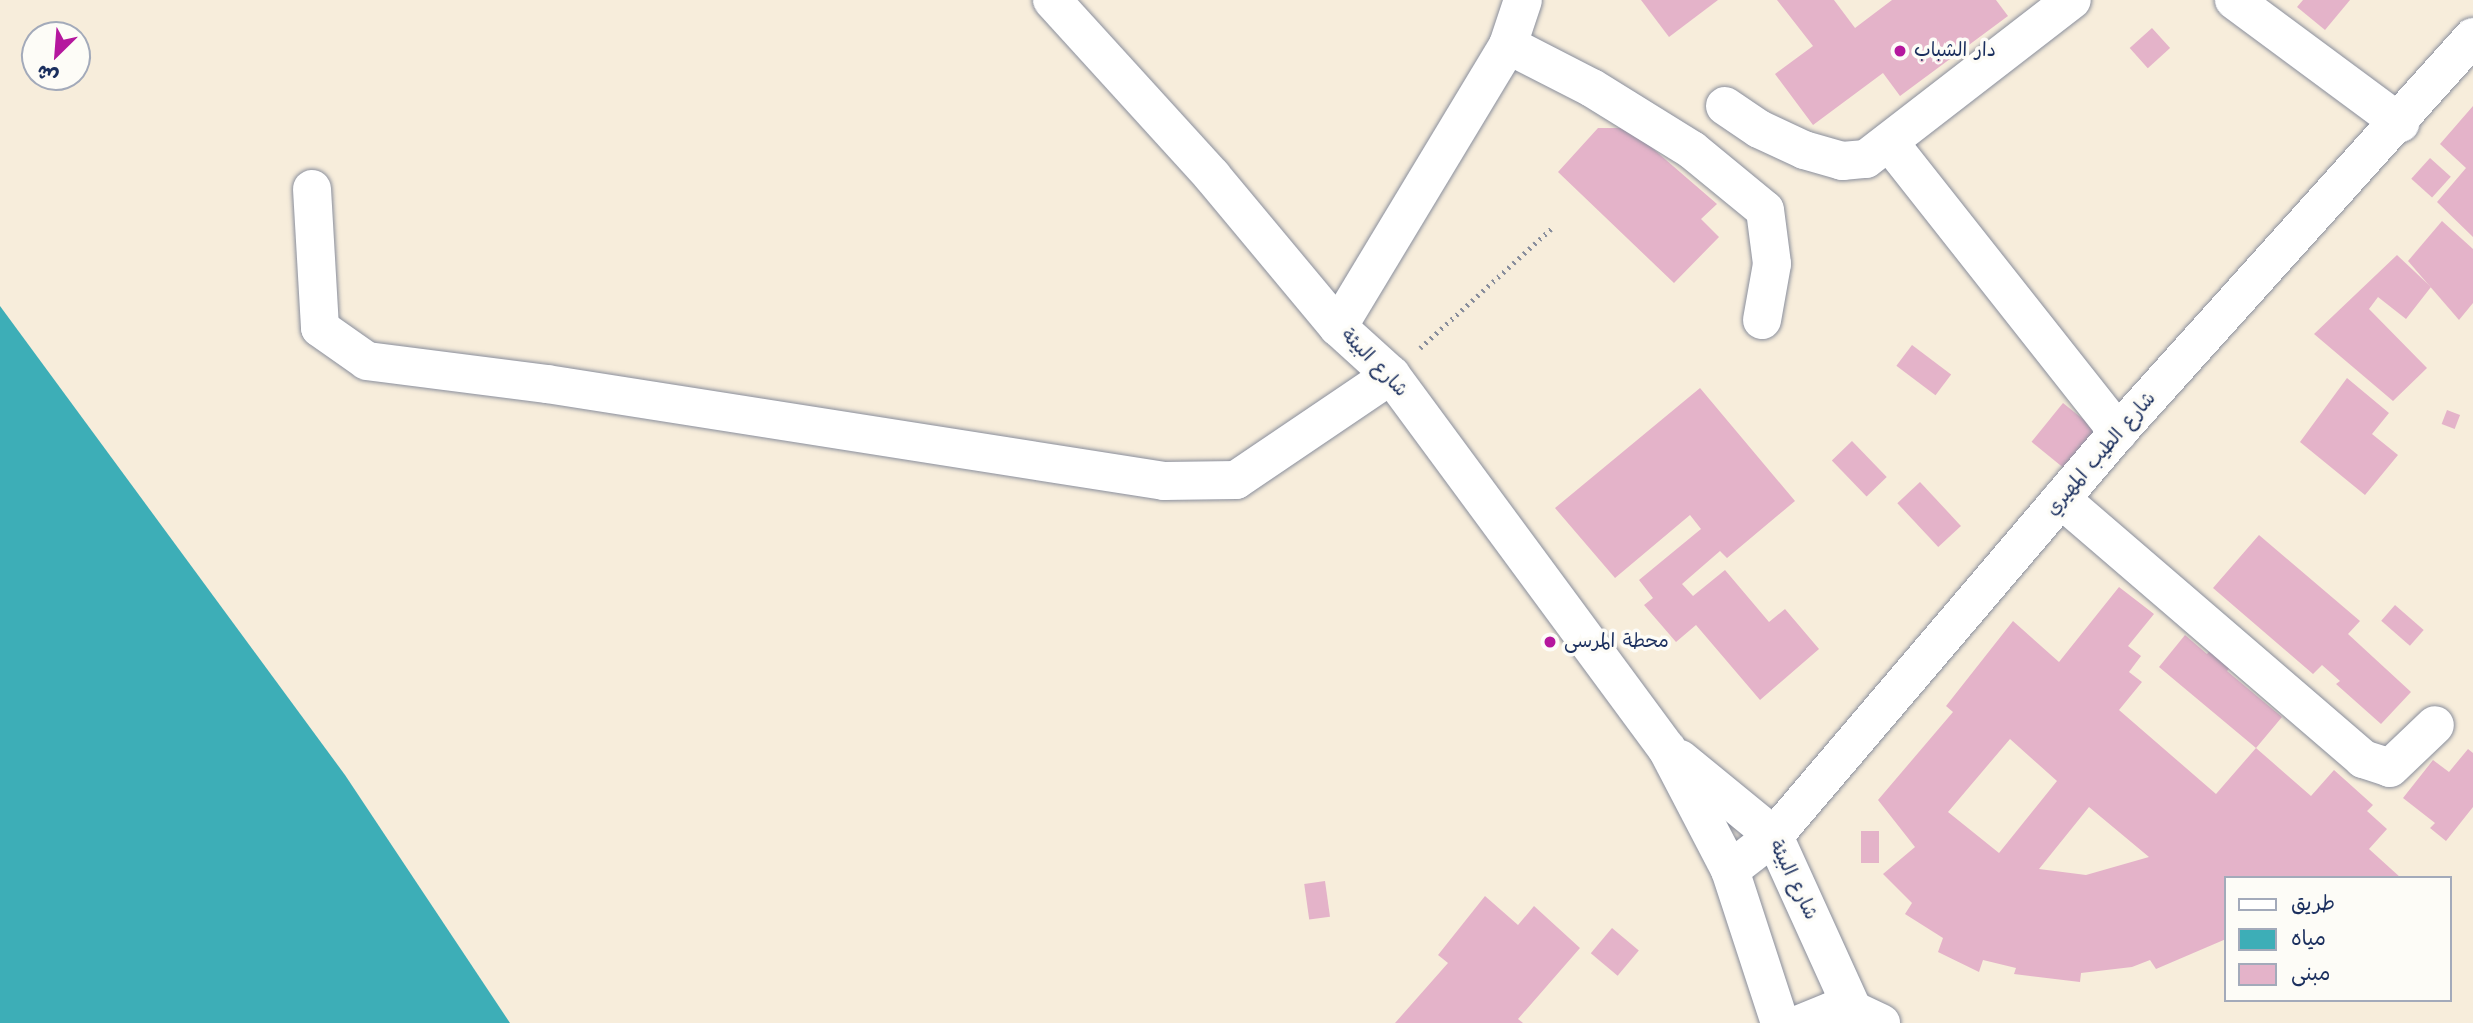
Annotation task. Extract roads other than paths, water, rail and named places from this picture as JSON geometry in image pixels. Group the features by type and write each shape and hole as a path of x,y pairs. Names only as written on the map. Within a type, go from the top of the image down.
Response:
{"main road":[{"name":"شارع البيئة","path":"1052,0 1212,176 1338,327 1391,375 1667,749 1730,870 1780,1023"},
{"path":"1338,327 1508,44 1523,0"},
{"path":"1725,106 1759,130 1842,161 1867,159 2071,0"},
{"path":"2234,0 2400,123"},
{"name":"شارع الطيب المهيري","path":"1730,870 1774,836 2118,432 2400,123 2473,37"},
{"path":"1508,44 1592,88 1692,150 1765,211 1772,264 1762,320"},
{"path":"1889,142 2118,432"},
{"path":"312,189 320,328 367,361 547,384 1164,481 1236,480 1391,375"},
{"path":"2061,499 2363,759 2390,768 2435,725"},
{"name":"شارع البيئة","path":"1667,749 1774,836 1867,1017"},
{"path":"1802,1023 1834,1010 1867,1017"}],"water":[{"path":"0,306 345,775 510,1023 0,1023"}],"place":[{"name":"دار الشباب","path":"1900,51"},
{"name":"محطة المرسى","path":"1550,642"}]}
